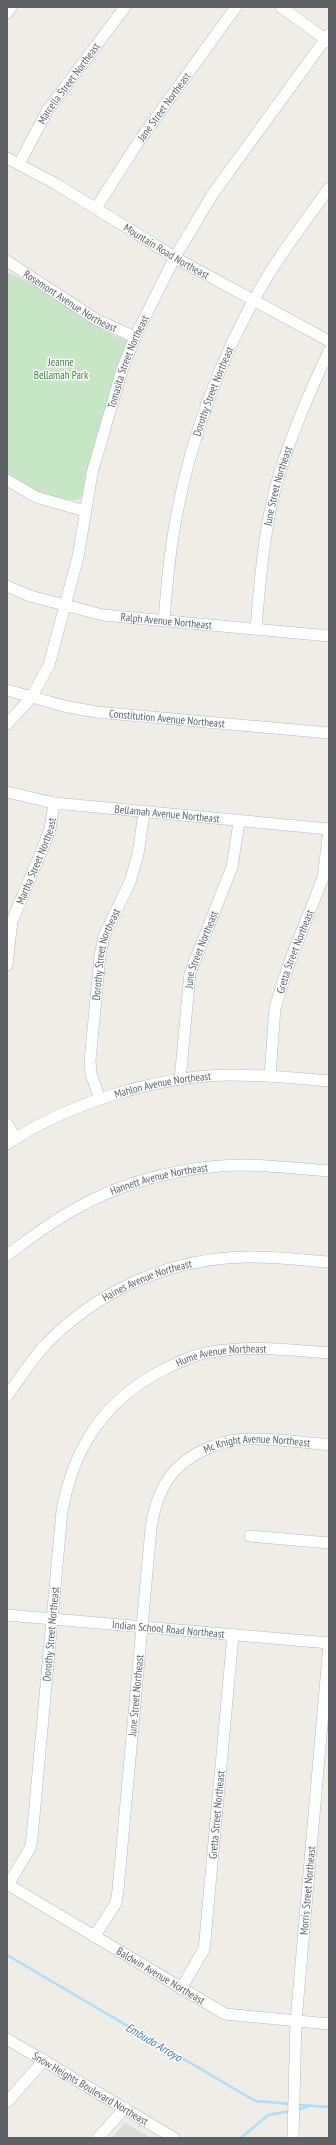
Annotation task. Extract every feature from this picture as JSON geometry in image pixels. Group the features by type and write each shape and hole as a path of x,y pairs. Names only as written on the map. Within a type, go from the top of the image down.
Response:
{"street":[{"path":"7,13 11,7"},
{"name":"Marcella Street Northeast","path":"19,164 47,111 124,7"},
{"name":"Jane Street Northeast","path":"96,208 139,141 236,7"},
{"path":"281,7 328,38"},
{"name":"Tomasita Street Northeast","path":"7,724 31,698 49,665 78,557 92,473 122,370 135,337 174,257 212,195 328,38"},
{"name":"Mountain Road Northeast","path":"7,158 96,208 174,257 254,302 329,341"},
{"name":"Dorothy Street Northeast","path":"164,621 172,543 192,450 226,359 254,302 272,270 329,188"},
{"name":"Rosemont Avenue Northeast","path":"7,261 97,320 135,337"},
{"name":"June Street Northeast","path":"256,629 259,582 267,529 277,482 308,396 329,351"},
{"path":"7,480 36,497 85,511"},
{"name":"Ralph Avenue Northeast","path":"7,586 30,596 65,607 103,615 329,636"},
{"name":"Constitution Avenue Northeast","path":"7,690 31,698 96,712 329,733"},
{"name":"Bellamah Avenue Northeast","path":"7,792 54,804 238,822 329,829"},
{"name":"Martha Street Northeast","path":"7,965 12,921 47,836 54,804"},
{"name":"Dorothy Street Northeast","path":"100,1099 91,1074 90,1061 100,956 104,936 130,882 138,854 144,813"},
{"name":"June Street Northeast","path":"180,1080 190,972 232,867 238,822"},
{"name":"Gretta Street Northeast","path":"270,1076 275,1008 288,966 323,878 329,829"},
{"name":"Mahlon Avenue Northeast","path":"11,1141 59,1115 100,1099 180,1080 227,1075 270,1076 329,1081"},
{"path":"7,1124 11,1141"},
{"name":"Hannett Avenue Northeast","path":"7,1255 40,1231 76,1208 136,1183 207,1168 241,1165 329,1171"},
{"name":"Haines Avenue Northeast","path":"7,1396 29,1364 68,1323 96,1302 141,1278 174,1267 212,1259 267,1257 329,1262"},
{"name":"Hume Avenue Northeast","path":"123,1395 148,1378 178,1362 209,1352 257,1347 329,1353"},
{"name":"Dorothy Street Northeast","path":"8,1884 30,1848 32,1838 62,1511 67,1486 75,1462 84,1443 108,1410 123,1395"},
{"name":"Mc Knight Avenue Northeast","path":"188,1460 207,1448 225,1442 246,1439 329,1445"},
{"name":"June Street Northeast","path":"94,1937 116,1903 118,1890 151,1528 155,1507 162,1488 188,1460"},
{"path":"250,1536 329,1543"},
{"name":"Indian School Road Northeast","path":"7,1615 329,1643"},
{"name":"Gretta Street Northeast","path":"181,1989 204,1949 233,1635"},
{"name":"Morris Street Northeast","path":"293,2138 296,2021 329,1643"},
{"name":"Baldwin Avenue Northeast","path":"8,1884 94,1937 225,2014 329,2024"},
{"name":"Snow Heights Boulevard Northeast","path":"7,2039 174,2138"},
{"path":"7,2102 44,2060"},
{"path":"98,2138 125,2108"}],"shaded area":[{"path":"125,2123 151,2138 112,2138"}],"green space":[{"name":"Jeanne Bellamah Park","path":"7,272 47,292 101,329 127,341 101,423 81,499 71,500 51,497 32,489 7,472"}],"waterway":[{"name":"Embudo Arroyo","path":"7,1955 250,2098 256,2101 291,2104"},
{"path":"298,2105 329,2107"},
{"name":"Embudo Arroyo","path":"296,2110 307,2107"},
{"path":"241,2138 268,2115 291,2111"}]}
